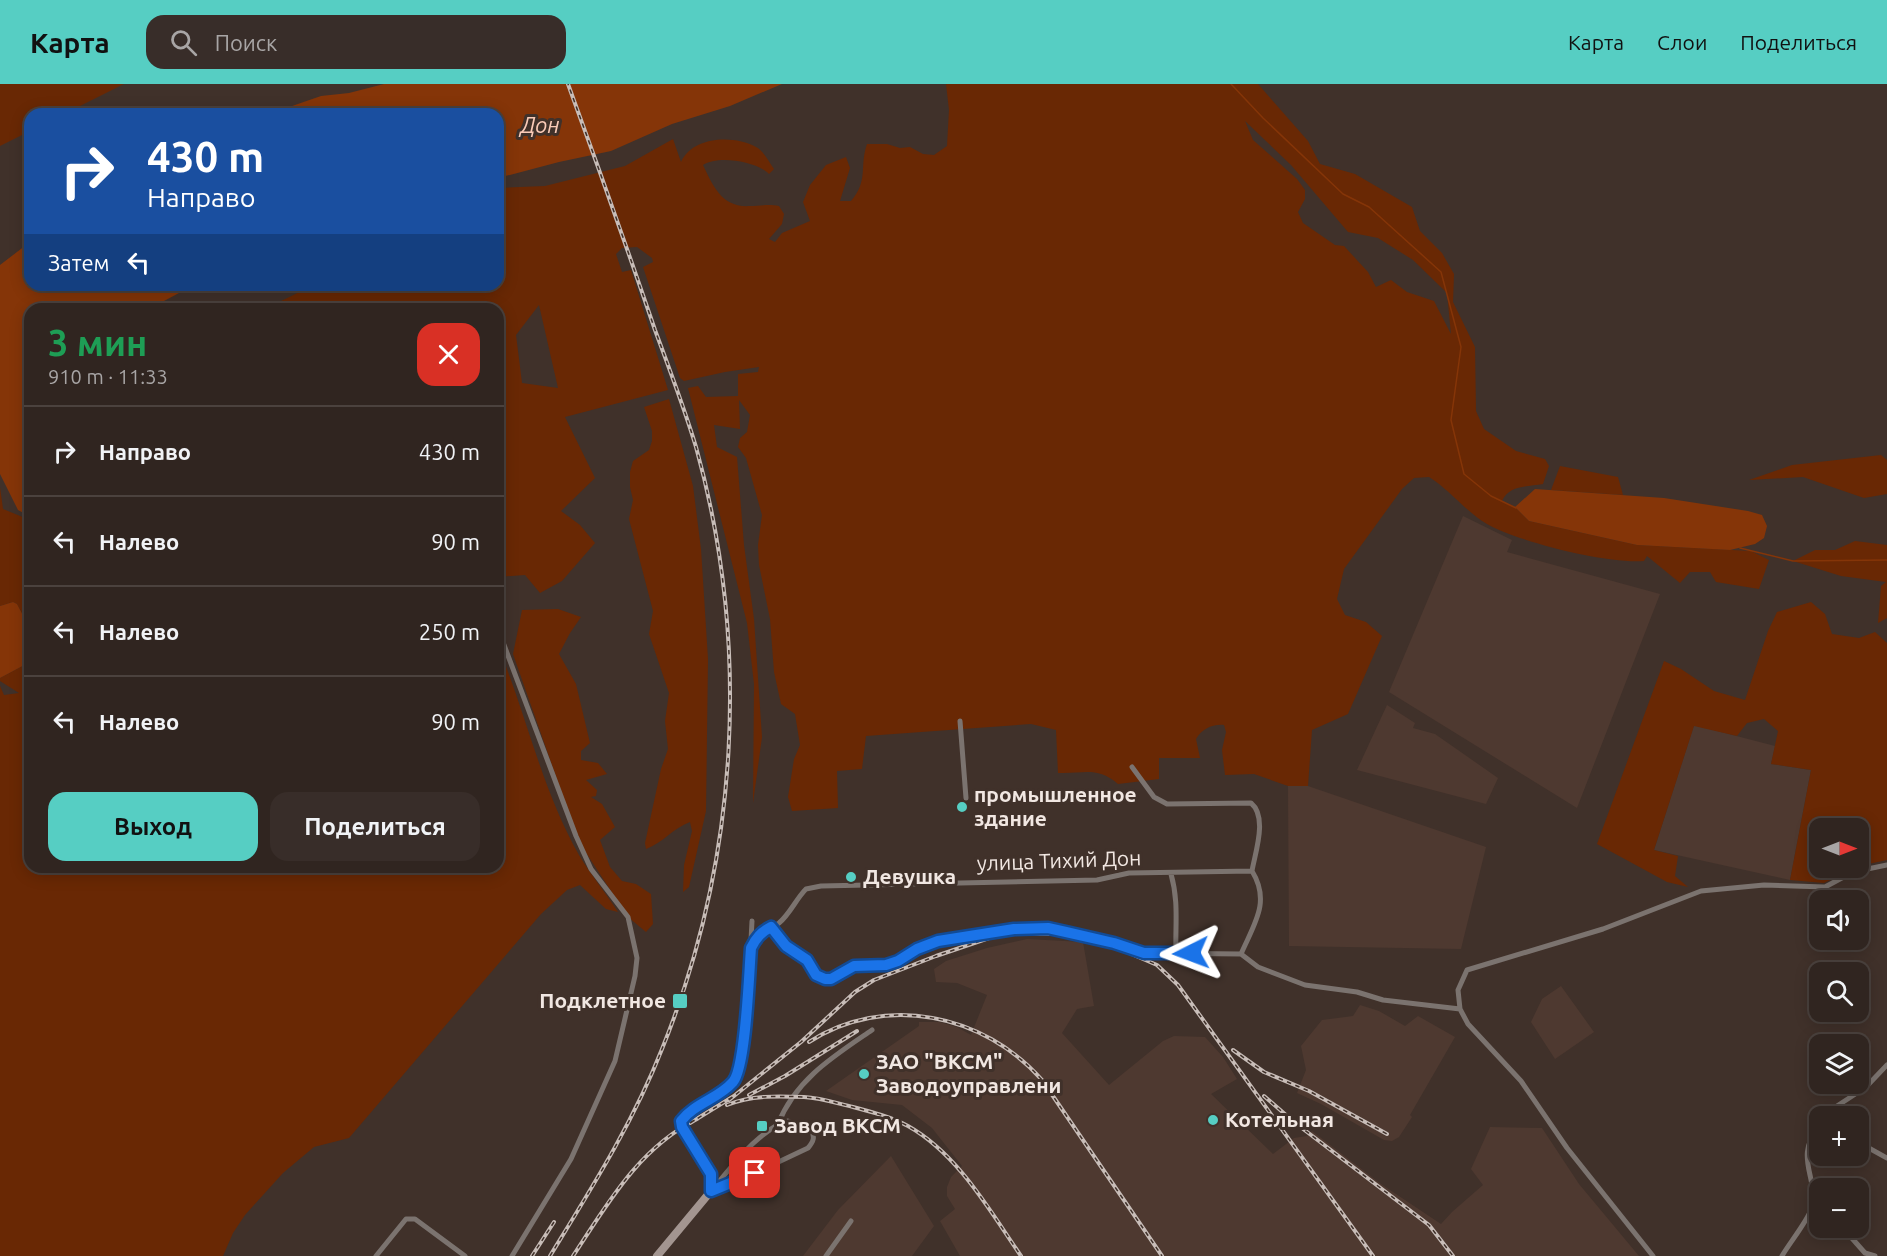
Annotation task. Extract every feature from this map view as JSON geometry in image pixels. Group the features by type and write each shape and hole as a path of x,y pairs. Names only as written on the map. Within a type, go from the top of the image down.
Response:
{"street":[{"path":"504,645 576,836 591,869 628,917 637,958 615,1061 571,1159 512,1256"},
{"path":"960,721 966,798"},
{"path":"1132,767 1154,797 1167,804 1251,804 1256,807 1259,815 1259,828 1252,871 1260,884 1262,899 1259,913 1241,954"},
{"path":"1653,1256 1567,1148 1521,1081 1468,1024 1461,1009 1458,990 1467,970 1603,929 1701,891 1764,885 1825,887 1853,872 1887,865"},
{"name":"улица Тихий Дон","path":"751,948 757,937 788,913 806,889 821,886 1097,880 1129,873 1252,871"},
{"path":"1171,874 1178,915 1176,953"},
{"path":"711,1191 711,1174 682,1127 681,1121 688,1111 723,1091 735,1079 741,1059 745,1028 752,921"},
{"path":"771,927 786,946 807,960 816,975 825,979 831,979 854,966 886,965 898,961 917,949 938,941 1014,929 1048,928 1114,943 1144,953 1241,954 1258,967 1305,985 1357,992 1383,1000 1461,1009"},
{"path":"778,1124 790,1097 801,1084 819,1067 872,1030"},
{"path":"1837,1106 1866,1087 1887,1065"},
{"path":"657,1256 711,1191 734,1164 778,1124 788,1120 811,1129 814,1135 813,1142 808,1148 770,1167 711,1191"},
{"path":"1809,1144 1806,1149 1810,1178"},
{"path":"1869,1148 1887,1158"},
{"path":"1782,1256 1809,1212"},
{"path":"376,1256 406,1219 415,1219 465,1256"},
{"path":"826,1256 851,1221"},
{"path":"1852,1238 1865,1253 1875,1256"}],"shaded area":[{"path":"0,84 124,84 76,108 24,108 24,134 0,146"},
{"path":"946,84 1258,84 1308,141 1320,164 1355,174 1412,207 1420,231 1442,253 1454,274 1453,302 1475,347 1476,411 1484,429 1516,451 1545,459 1549,466 1543,484 1514,489 1502,501 1515,507 1529,521 1637,545 1751,551 1769,560 1759,589 1716,582 1710,572 1690,572 1680,583 1647,556 1644,561 1608,559 1520,538 1479,519 1429,477 1414,478 1402,489 1344,569 1337,599 1345,615 1366,622 1382,636 1348,714 1312,730 1308,786 1288,786 1254,774 1225,775 1222,750 1226,732 1224,725 1211,726 1198,735 1196,739 1200,758 1159,758 1159,779 1118,784 1097,773 1058,773 1056,730 1031,724 866,736 862,769 837,771 838,808 792,811 788,797 794,759 800,745 795,714 781,704 774,672 770,619 759,565 758,545 762,515 746,458 738,447 740,438 747,432 750,415 739,400 740,429 714,425 717,447 737,457 744,545 754,619 762,737 753,803 754,684 747,623 688,388 698,386 706,397 738,396 738,374 758,372 759,367 684,381 680,378 643,267 653,262 652,258 637,247 622,248 616,254 622,272 631,270 668,390 565,417 595,478 561,511 580,525 595,543 562,581 540,593 525,575 504,577 504,303 277,303 302,291 504,291 504,188 545,186 625,166 673,139 681,162 695,147 715,140 747,143 761,151 774,169 769,174 763,169 737,161 718,160 703,165 715,188 732,203 740,206 779,206 784,214 782,224 769,239 775,242 782,233 810,221 803,202 810,185 826,165 846,157 850,168 840,201 851,201 862,180 867,144 910,147 923,154 934,155 947,146 949,110","holes":["1245,121 1291,165 1348,232 1378,238 1413,260 1447,293 1451,334 1434,301 1407,292 1391,280 1376,287 1368,272 1344,246 1335,245 1303,223 1298,212 1305,199 1305,190 1297,179 1253,140","539,305 558,388 522,383 516,335"]},
{"path":"669,399 693,486 701,549 708,659 706,811 689,887 683,892 684,865 692,831 690,822 646,849 645,843 661,769 668,749 665,721 669,693 649,634 653,611 629,519 633,500 630,472 633,461 649,450 652,441 652,431 644,407"},
{"path":"1881,455 1887,460 1887,494 1864,498 1803,477 1749,480 1792,465"},
{"path":"1560,466 1618,477 1623,495 1551,490"},
{"path":"0,487 3,509 24,518 24,617 17,604 13,602 0,606"},
{"path":"1463,516 1512,540 1507,552 1660,594 1577,808 1389,692"},
{"path":"1855,541 1887,545 1887,618 1878,623 1881,586 1886,582 1841,576 1793,561 1815,550 1835,550"},
{"path":"1811,602 1825,614 1832,634 1859,638 1875,632 1887,643 1887,860 1869,864 1869,818 1809,818 1809,878 1834,878 1824,883 1790,880 1811,770 1771,764 1778,731 1764,719 1747,723 1737,736 1694,726 1654,850 1678,856 1675,876 1688,887 1667,882 1597,844 1664,661 1681,669 1714,691 1745,700 1768,631 1777,612"},
{"path":"558,609 581,617 559,654 576,684 590,743 581,751 581,760 598,763 607,774 586,780 597,790 596,796 591,797 602,804 615,827 600,840 610,867 622,881 636,884 651,894 653,924 646,932 628,917 579,842 513,654 522,610"},
{"path":"504,662 544,778 566,830 579,855 618,912 606,909 580,885 567,890 541,914 349,1138 314,1147 283,1173 245,1215 233,1233 223,1256 0,1256 0,686 4,695 19,693 0,681 0,678 24,665 24,873 504,873"},
{"path":"1387,705 1415,723 1413,728 1435,734 1498,778 1486,804 1357,770"},
{"path":"1694,725 1775,746 1771,764 1811,770 1790,880 1654,850"},
{"path":"1288,786 1308,786 1486,847 1461,949 1289,946"},
{"path":"1027,939 1083,942 1094,1006 1077,1009 1062,1033 1109,1085 1163,1041 1174,1036 1205,1037 1223,1057 1237,1079 1211,1094 1273,1154 1294,1138 1307,1136 1312,1131 1381,1184 1441,1224 1483,1185 1471,1169 1490,1127 1542,1128 1579,1184 1639,1256 960,1256 940,1221 955,1209 947,1196 947,1187 951,1177 962,1166 932,1128 902,1105 852,1100 826,1091 919,1026 919,1022 939,1022 957,1027 971,1035 987,995 957,983 936,982 934,969 946,961"},
{"path":"1561,986 1594,1032 1555,1059 1531,1022 1542,999"},
{"path":"1360,1005 1379,1011 1405,1026 1418,1016 1455,1037 1410,1115 1412,1117 1399,1137 1392,1141 1384,1140 1297,1093 1306,1070 1301,1046 1322,1020 1353,1016"},
{"path":"891,1156 934,1226 912,1256 803,1256 838,1210"}],"water":[{"name":"Дон","path":"384,84 782,84 730,106 672,124 611,151 504,176 504,108 286,108 321,96 349,93"},
{"path":"24,247 24,291 183,291 160,303 24,303 24,513 18,510 0,474 0,265"},
{"path":"1535,489 1664,498 1748,511 1762,515 1767,526 1764,538 1755,544 1730,550 1637,545 1529,521 1515,507"},
{"path":"13,602 17,604 24,617 24,665 0,678 0,606"}],"waterway":[{"path":"1231,84 1263,118 1343,194 1369,207 1441,272 1461,347 1451,420 1464,474 1491,496 1516,508"},
{"path":"1740,548 1793,561 1887,560"}],"railway":[{"path":"550,1256 611,1155 638,1103 662,1049 688,977 708,903 721,827 728,751 730,674 725,598 713,522 696,447 568,84"},
{"path":"729,1100 801,1042 855,992 874,980 995,936 1020,933 1072,935 1113,946 1157,965 1178,985 1373,1256"},
{"path":"809,1042 838,1027 869,1018 901,1015 932,1018 963,1026 992,1039 1018,1057 1042,1080 1162,1256"},
{"path":"749,1095 785,1076 857,1031"},
{"path":"1233,1050 1264,1072 1309,1091 1387,1134"},
{"path":"690,1123 734,1096"},
{"path":"1264,1096 1294,1122 1429,1225 1453,1256"},
{"path":"727,1105 746,1099 765,1097 810,1098 874,1113 908,1126 926,1138 958,1168 985,1202 1021,1256"},
{"path":"573,1256 626,1178 658,1145 697,1119"},
{"path":"532,1256 554,1222"}],"place":[{"name":"промышленное здание","path":"962,807"},
{"name":"Девушка","path":"851,877"},
{"name":"Подклетное","path":"680,1001"},
{"name":"ЗАО \"ВКСМ\" Заводоуправлени","path":"864,1074"},
{"name":"Котельная","path":"1213,1120"},
{"name":"Завод ВКСМ","path":"762,1126"}],"route":[{"path":"755,1173 711,1191 711,1174 682,1127 681,1121 688,1111 714,1098 735,1079 741,1059 745,1028 751,948 757,937 765,930 771,927 786,946 807,960 816,975 825,979 831,979 854,966 886,965 898,961 917,949 938,941 1014,929 1048,928 1084,935 1155,955 1191,953"}]}
